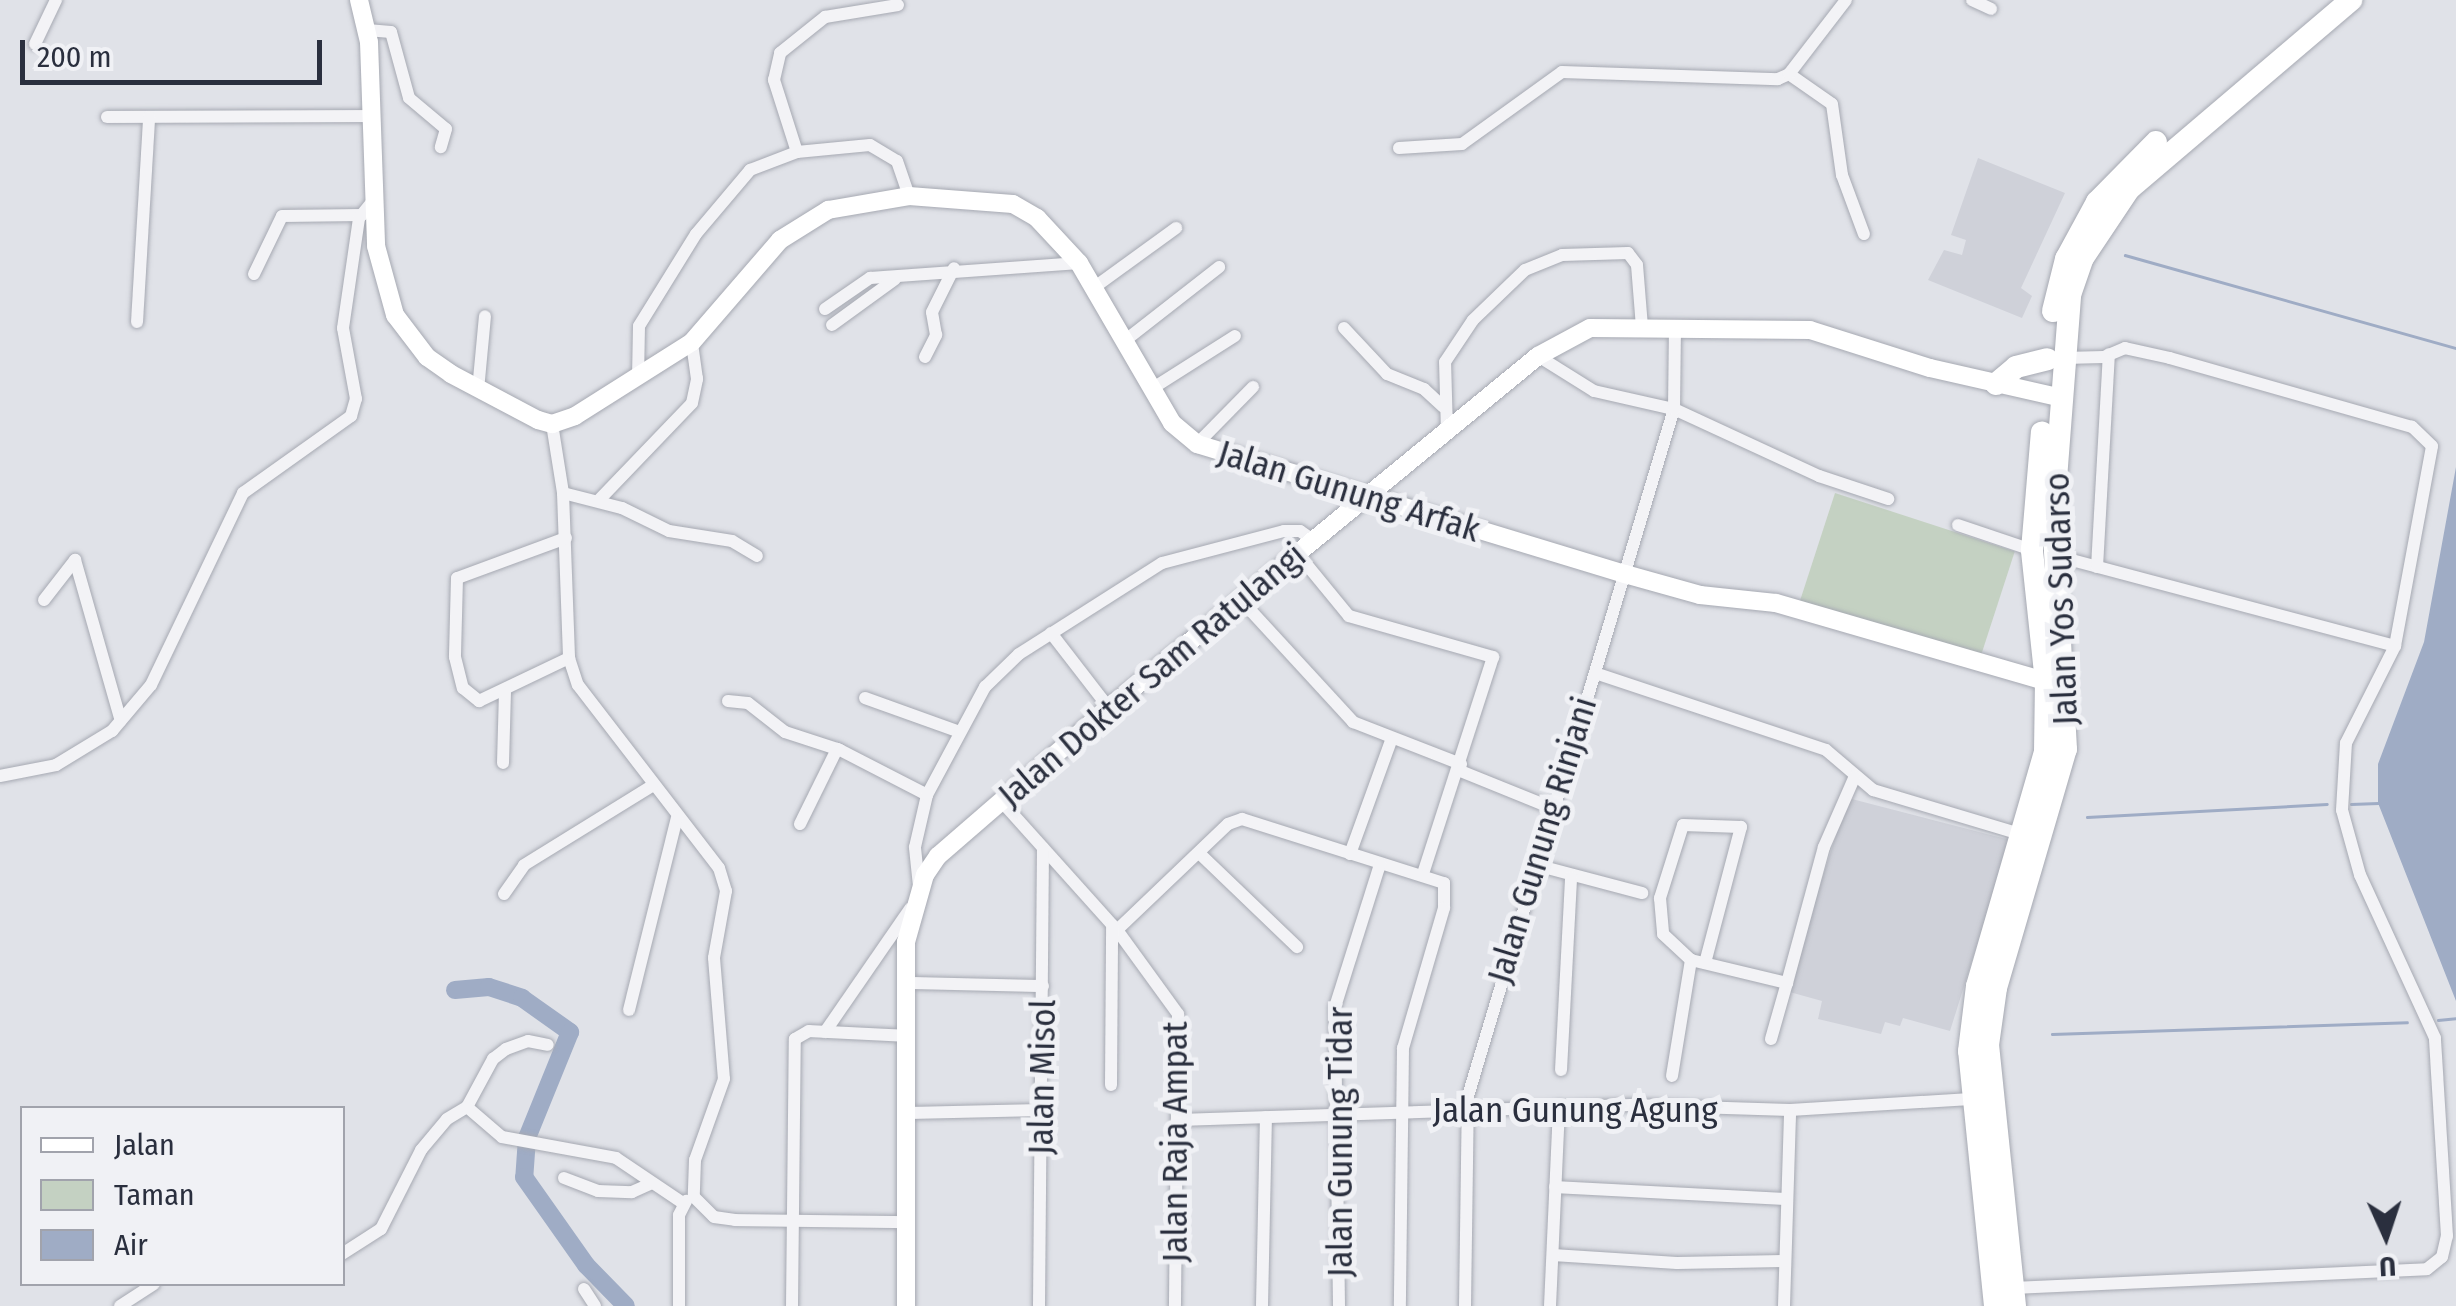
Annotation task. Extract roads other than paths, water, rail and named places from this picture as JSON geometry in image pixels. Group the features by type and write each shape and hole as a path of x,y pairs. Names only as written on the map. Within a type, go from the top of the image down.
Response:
{"highway":[{"name":"Jalan Yos Sudarso","path":"2254,69 2329,0"},
{"name":"Jalan Yos Sudarso","path":"2014,1297 1991,1098 1986,987 2060,779 2043,552 2058,278 2097,202 2132,163 2351,0"},
{"path":"1996,384 2016,367 2054,358"},
{"name":"Jalan Yos Sudarso","path":"1995,1306 1971,1099 1986,987 2044,752 2055,684"}],"street":[{"path":"35,44 56,0"},
{"path":"0,776 80,756 121,721 150,685 243,493 351,416 356,399 343,328 367,208 373,116 366,30 359,0"},
{"path":"1399,148 1462,144 1562,72 1752,82 1789,74 1846,0"},
{"path":"1972,0 1991,9"},
{"path":"798,152 774,80 780,53 825,17 898,5"},
{"path":"366,30 391,32 409,98 446,128 441,148"},
{"path":"1789,74 1832,104 1842,175 1864,234"},
{"path":"107,117 373,116"},
{"path":"137,322 149,117"},
{"path":"638,378 639,326 696,234 750,170 798,152 852,144 884,148 898,160 909,196"},
{"name":"Jalan Gunung Arfak","path":"552,424 638,378 692,342 794,229 842,206 909,196 1024,208 1079,262 1172,422 1197,444 1700,595 1776,603 2055,684"},
{"path":"254,274 282,216 367,208"},
{"path":"367,208 395,315 427,357 478,390 552,424 563,493 569,658 590,704 719,868 726,890 714,971 724,1023 724,1079 695,1160 679,1306"},
{"path":"1096,286 1176,228"},
{"path":"1446,432 1445,362 1456,340 1509,282 1544,260 1586,252 1628,253 1637,265 1642,327"},
{"path":"825,309 853,285 902,275 954,268 1079,262"},
{"path":"1127,339 1219,267"},
{"path":"925,357 936,335 932,312 954,268"},
{"path":"832,325 858,300 902,275"},
{"path":"478,390 485,316"},
{"name":"Jalan Gunung Rinjani","path":"1465,1306 1467,1108 1486,1023 1674,409 1675,327"},
{"path":"1344,328 1386,374 1424,389 1443,406"},
{"name":"Jalan Dokter Sam Ratulangi","path":"906,1306 910,909 938,856 1109,708 1538,356 1590,328 1810,330 2051,396"},
{"path":"1153,388 1235,336"},
{"path":"599,500 692,403 697,379 692,342"},
{"path":"2014,1297 2427,1269 2442,1257 2446,1236 2435,1038 2360,876 2342,810 2346,743 2395,646 2432,470 2426,437 2412,427 2125,348 2109,354 2054,358"},
{"path":"2097,567 2109,354"},
{"path":"1538,356 1594,390 1674,409 1819,476 1888,500"},
{"path":"1197,444 1253,388"},
{"path":"563,493 599,500 669,531 732,541 757,556"},
{"path":"1958,525 2097,567 2395,646"},
{"path":"919,886 915,847 927,795 985,687 1051,633 1185,554 1289,530 1312,540"},
{"path":"566,538 454,584 455,657 463,688 479,700 505,692 569,658"},
{"path":"1298,554 1349,616 1493,657 1422,874"},
{"path":"44,600 74,560 121,721"},
{"path":"1241,600 1339,711 1391,740 1552,808"},
{"path":"1051,633 1109,708"},
{"path":"1594,673 1826,750 1846,762 1855,776 1873,790 2023,836"},
{"path":"503,763 505,692"},
{"path":"865,698 960,732"},
{"path":"728,701 748,703 785,732 837,748 927,795"},
{"path":"1350,854 1391,740"},
{"path":"800,824 837,748"},
{"path":"1771,1039 1824,847 1855,776"},
{"path":"504,894 524,865 652,786"},
{"name":"Jalan Raja Ampat","path":"1002,802 1114,927 1178,1014 1175,1306"},
{"path":"629,1010 677,817"},
{"path":"1111,1085 1114,927 1242,818 1441,882 1447,896 1403,1048 1400,1306"},
{"path":"1672,1076 1698,962 1741,826 1690,821 1680,830 1657,920 1669,942 1698,962 1788,979"},
{"name":"Jalan Misol","path":"1039,1306 1043,848"},
{"path":"1198,853 1298,948"},
{"name":"Jalan Gunung Tidar","path":"1339,1306 1335,1007 1380,864"},
{"path":"1536,865 1642,893"},
{"path":"1561,1070 1571,877"},
{"path":"826,1032 910,909"},
{"path":"908,983 1043,986"},
{"path":"792,1306 793,1045 798,1034 908,1036"},
{"path":"345,1252 381,1229 421,1150 446,1119 468,1107 492,1060 506,1049 528,1041 548,1045"},
{"name":"Jalan Gunung Agung","path":"1179,1120 1559,1106 1790,1110 1971,1099"},
{"path":"1550,1306 1559,1106"},
{"path":"468,1107 502,1136 604,1154 650,1184 688,1200 714,1217 907,1222"},
{"path":"909,1114 1041,1110"},
{"path":"1784,1306 1782,1261 1790,1110"},
{"path":"1262,1306 1266,1117"},
{"path":"564,1178 598,1190 632,1192 650,1184"},
{"path":"1555,1187 1784,1200"},
{"path":"1553,1255 1677,1264 1782,1261"},
{"path":"120,1306 151,1286"},
{"path":"584,1290 595,1306"}],"water":[{"path":"2456,467 2456,1001 2378,803 2378,764 2424,642"}],"waterway":[{"path":"2125,255 2456,348"},
{"path":"2351,804 2378,803"},
{"path":"2087,817 2327,804"},
{"path":"455,990 489,987 522,998 570,1032 527,1138 524,1177 586,1265 626,1306"},
{"path":"2438,1020 2456,1018"},
{"path":"2052,1034 2407,1022"}]}
